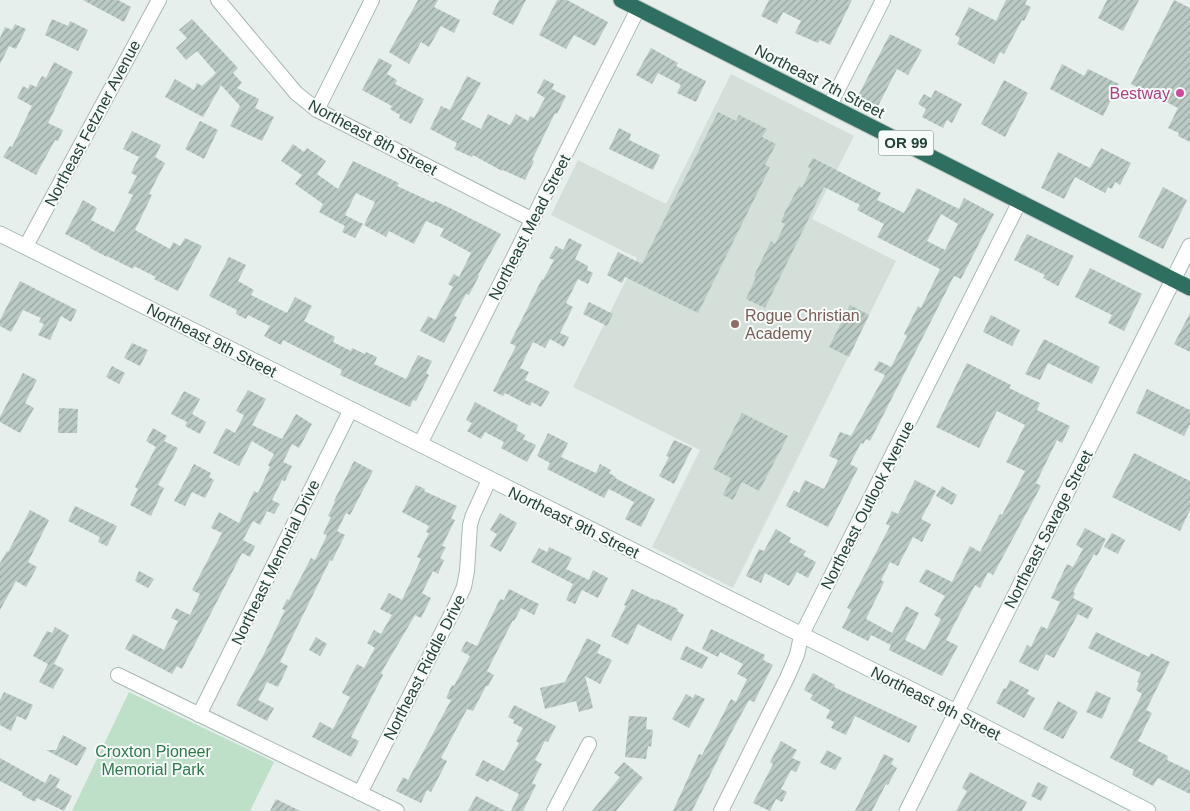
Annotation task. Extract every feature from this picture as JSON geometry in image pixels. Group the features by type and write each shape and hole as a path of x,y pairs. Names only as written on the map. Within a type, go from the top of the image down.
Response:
{"highway":[{"name":"Northeast 7th Street","path":"621,0 1190,288"}],"street":[{"name":"Northeast Fetzner Avenue","path":"26,246 159,0"},
{"name":"Northeast 8th Street","path":"218,0 296,93 317,110 533,220"},
{"path":"317,110 372,0"},
{"path":"830,105 883,0"},
{"name":"Northeast Mead Street","path":"420,444 638,9"},
{"name":"Northeast Outlook Avenue","path":"720,811 787,678 797,655 801,636 1020,201"},
{"name":"Northeast 9th Street","path":"0,234 956,712 1148,811"},
{"name":"Northeast Savage Street","path":"906,811 1190,246"},
{"name":"Northeast Memorial Drive","path":"199,715 351,409"},
{"name":"Northeast Riddle Drive","path":"360,793 464,586 472,515 489,480"},
{"path":"118,675 397,811"},
{"path":"554,811 588,744"}],"shaded area":[{"name":"Rogue Christian Academy","path":"731,74 854,136 812,219 896,261 733,588 652,547 700,450 573,387 637,258 551,215 578,160 666,204"}],"green space":[{"name":"Croxton Pioneer Memorial Park","path":"129,692 274,762 250,811 72,811"}],"building":[{"path":"83,0 118,0 131,7 124,22"},
{"path":"418,0 438,0 434,7 460,20 454,33 441,26 429,47 421,42 409,64 389,52"},
{"path":"499,0 526,0 513,25 492,14"},
{"path":"557,0 567,0 608,22 595,46 574,35 566,49 539,35"},
{"path":"769,0 852,0 830,45 820,40 818,43 795,33 801,21 783,12 777,24 761,16"},
{"path":"1006,0 1027,0 1025,4 1031,7 1004,54 1000,52 994,64 957,44 960,38 955,35 969,7 996,21"},
{"path":"1107,0 1139,0 1123,31 1098,18"},
{"path":"1174,0 1190,8 1190,142 1178,136 1179,133 1168,128 1178,108 1131,84"},
{"path":"52,19 68,26 70,21 88,30 78,51 45,35"},
{"path":"192,19 238,68 233,73 242,83 237,88 259,99 255,108 274,117 262,141 230,126 240,106 221,85 203,117 165,97 175,79 194,90 197,83 202,86 216,73 197,51 186,60 176,48 187,38 179,30"},
{"path":"15,24 26,29 16,49 9,46 0,64 0,38 5,27 12,30"},
{"path":"890,34 922,50 908,75 897,69 878,106 858,96"},
{"path":"651,48 678,63 676,66 706,81 696,102 677,93 681,85 658,73 652,84 636,75"},
{"path":"379,58 392,65 387,74 397,80 395,84 424,99 411,124 399,118 400,115 390,109 392,106 362,90"},
{"path":"54,62 73,72 48,123 63,130 58,141 55,140 36,175 3,157 10,146 12,147 32,106 17,98 23,86 28,89 30,84 36,87 42,76 46,78"},
{"path":"1062,64 1084,76 1088,69 1119,84 1103,116 1050,89"},
{"path":"467,76 481,83 461,119 481,129 488,114 510,125 516,114 528,121 530,116 534,118 545,98 537,93 544,79 554,84 552,89 566,96 557,114 555,113 532,160 534,161 525,180 502,171 473,155 472,157 454,149 457,143 430,129 441,106 450,110"},
{"path":"1004,80 1028,93 1005,137 981,124"},
{"path":"935,90 962,104 952,123 947,120 943,128 922,117 926,109 918,104 924,94 931,98"},
{"path":"718,112 736,121 739,115 767,129 762,137 776,144 765,165 770,167 698,313 625,277 622,283 607,275 618,252 642,264"},
{"path":"200,121 218,130 204,159 185,149"},
{"path":"619,128 631,134 629,140 660,155 653,170 609,149"},
{"path":"132,131 161,145 155,157 165,163 149,194 152,195 135,230 170,249 173,242 180,246 185,238 202,246 178,291 154,279 156,277 134,266 133,269 107,257 65,234 83,200 97,208 91,220 114,232 133,195 128,193 137,176 131,173 139,157 123,149"},
{"path":"293,144 304,152 307,148 326,161 317,174 338,189 353,161 399,183 397,186 434,203 435,201 501,234 469,295 466,294 454,316 457,317 444,343 420,331 428,316 435,320 453,287 448,284 454,274 459,277 471,253 440,236 444,229 426,221 414,244 389,231 386,237 364,225 375,202 356,193 345,215 363,224 355,238 342,232 345,226 319,212 323,204 295,184 302,175 281,161"},
{"path":"1101,148 1131,163 1120,185 1115,182 1112,189 1108,187 1105,193 1075,177 1064,199 1041,188 1058,152 1090,168"},
{"path":"813,158 881,193 877,200 904,213 917,188 959,209 964,198 994,214 961,279 954,276 870,441 866,439 863,444 861,443 850,464 858,468 828,527 786,506 794,490 799,493 805,480 824,489 838,460 829,456 840,432 851,436 885,375 874,370 879,361 891,367 907,336 904,334 918,306 921,308 940,269 877,237 884,224 857,210 860,205 824,187 765,308 746,299 756,277 754,276 771,241 775,244 785,224 781,222 785,212 799,186 802,188 811,169 808,167","holes":["941,214 958,224 945,250 927,241"]},
{"path":"1163,187 1187,200 1163,249 1138,237"},
{"path":"1027,234 1074,256 1058,286 1043,278 1045,275 1014,260"},
{"path":"569,238 582,245 575,259 588,266 587,270 593,273 588,284 578,279 566,303 573,307 560,333 569,337 564,347 550,339 545,348 533,342 520,368 529,372 525,380 550,392 541,407 532,402 530,406 505,393 503,396 493,391 516,346 510,343 542,279 554,260 549,258 556,246 563,250"},
{"path":"229,257 246,265 238,281 254,290 251,295 287,313 295,297 312,306 304,321 335,337 333,342 351,351 352,348 377,357 374,364 406,379 418,355 432,361 426,373 429,375 416,401 413,400 410,407 340,375 342,370 283,340 281,345 264,336 270,326 248,315 246,319 236,314 237,310 209,296"},
{"path":"1090,268 1142,294 1124,331 1108,323 1112,315 1075,297"},
{"path":"20,281 77,310 71,322 61,316 50,340 38,335 44,324 39,322 41,318 23,310 11,332 0,326 0,320"},
{"path":"589,302 613,314 607,326 583,314"},
{"path":"850,305 869,315 849,357 829,347"},
{"path":"1190,313 1190,352 1174,344"},
{"path":"991,315 1020,330 1012,346 983,332"},
{"path":"1044,339 1100,367 1092,384 1048,363 1040,380 1025,374"},
{"path":"132,343 148,350 140,366 124,358"},
{"path":"967,363 1011,385 1009,388 1040,403 1037,410 1070,426 1062,443 1057,440 1036,483 1041,486 993,575 988,572 980,588 975,585 946,640 958,646 942,676 889,650 891,645 871,635 868,641 842,628 851,610 847,608 890,526 886,524 892,511 898,514 915,480 936,491 921,519 931,524 922,542 913,537 898,566 890,562 881,580 884,582 866,619 892,633 906,606 919,613 905,640 925,650 941,619 934,615 945,596 919,582 926,569 952,582 970,546 980,552 1025,471 1006,462 1025,425 997,411 979,448 936,427"},
{"path":"112,366 125,373 119,384 106,377"},
{"path":"23,373 37,380 25,403 34,408 20,433 0,422 0,417"},
{"path":"1147,389 1190,410 1190,424 1184,436 1136,413"},
{"path":"248,390 266,399 252,425 282,439 296,414 312,424 299,448 292,444 283,462 292,466 285,481 282,480 272,500 280,504 274,514 267,511 260,525 253,521 243,540 255,546 250,557 242,553 182,669 177,666 172,674 125,649 133,634 164,650 178,621 171,618 176,608 190,615 200,594 192,590 222,533 211,528 219,512 239,523 254,491 258,493 274,454 252,441 239,466 213,453 226,428 235,433 244,415 236,411"},
{"path":"184,391 200,399 192,414 206,422 200,434 185,426 187,422 171,414"},
{"path":"475,402 518,425 516,430 525,435 523,439 536,445 527,462 501,448 504,442 485,432 481,439 467,431 472,423 466,420"},
{"path":"59,408 78,409 77,433 58,433"},
{"path":"742,413 788,436 759,491 742,482 733,500 723,495 731,478 713,469"},
{"path":"153,428 167,436 164,441 178,448 158,485 164,488 151,516 130,505 138,489 135,487 156,447 146,441"},
{"path":"548,433 568,443 561,457 596,473 600,464 611,470 609,473 615,478 655,499 641,527 625,519 634,502 609,489 604,498 547,469 550,463 537,456"},
{"path":"674,440 692,448 674,484 659,476 669,457 666,456"},
{"path":"1134,453 1190,481 1190,510 1180,531 1112,497"},
{"path":"354,461 373,471 350,515 346,513 337,531 345,535 332,561 330,560 280,662 288,666 278,687 267,682 258,700 274,708 267,721 236,705 264,654 285,610 282,609 287,599 289,600 311,558 315,560 327,535 323,534 331,517 328,516"},
{"path":"194,464 211,473 209,477 214,480 205,498 192,492 185,506 174,501"},
{"path":"416,485 425,489 424,491 457,506 451,518 455,520 442,546 446,547 440,558 444,560 438,574 433,571 422,593 431,598 421,618 415,615 381,673 383,675 351,737 359,741 351,757 312,737 320,722 333,729 350,697 342,693 357,664 364,668 375,648 367,643 374,630 381,634 392,615 380,609 389,593 402,600 421,559 417,557 429,533 426,532 429,526 402,512"},
{"path":"942,486 957,495 952,505 936,496"},
{"path":"75,506 117,526 107,546 98,542 100,537 68,521"},
{"path":"30,510 49,520 28,562 37,567 26,587 16,581 0,610 0,563 8,552"},
{"path":"500,513 517,523 501,552 490,546 497,534 490,530"},
{"path":"1085,528 1106,539 1097,556 1094,554 1073,592 1075,593 1073,598 1093,608 1088,619 1078,614 1054,658 1046,654 1038,671 1019,662 1027,645 1031,647 1041,626 1047,629 1060,602 1051,598 1067,564 1073,567 1083,549 1076,545"},
{"path":"776,529 791,538 789,542 806,551 803,555 816,562 808,578 797,572 789,586 765,573 761,583 746,576 759,549 764,551"},
{"path":"1112,533 1125,540 1118,554 1104,547"},
{"path":"549,547 572,558 566,569 589,580 593,570 608,578 598,598 582,590 575,604 566,600 573,584 531,562 539,548 547,552"},
{"path":"139,571 154,579 148,588 135,581"},
{"path":"509,589 539,604 534,615 521,608 513,620 487,671 494,675 473,711 467,709 441,758 447,761 431,792 427,790 421,803 396,791 403,777 408,780 451,700 446,698 470,656 461,651 466,641 477,646 500,599 504,600"},
{"path":"632,589 678,609 677,611 684,615 671,641 638,624 628,645 611,636"},
{"path":"55,627 69,635 54,664 64,669 53,689 39,682 48,664 33,656 47,631 52,633"},
{"path":"711,629 765,655 763,660 773,665 754,702 749,700 692,811 673,811 699,754 702,755 731,699 736,702 747,679 737,674 743,664 720,652 718,657 702,649"},
{"path":"1096,632 1149,657 1151,653 1170,662 1146,710 1152,713 1138,741 1168,756 1167,760 1190,771 1190,794 1158,778 1153,786 1132,775 1134,770 1110,758 1142,694 1136,690 1141,673 1088,648"},
{"path":"316,637 327,644 320,656 309,650"},
{"path":"587,638 601,645 597,653 612,660 600,684 585,676 593,708 579,712 576,701 545,709 540,688 565,682"},
{"path":"686,646 708,657 702,669 680,659"},
{"path":"813,673 835,685 834,687 917,726 909,743 855,716 846,735 831,728 834,722 826,718 830,710 810,699 813,695 804,690"},
{"path":"1010,680 1029,690 1027,694 1035,698 1024,718 996,703"},
{"path":"1096,691 1111,698 1102,719 1086,712"},
{"path":"4,692 33,705 26,720 17,716 11,731 0,725 0,700"},
{"path":"686,694 693,698 695,694 705,699 689,728 672,719"},
{"path":"1058,701 1078,712 1063,739 1043,729"},
{"path":"514,705 556,726 548,742 545,741 535,760 542,764 532,783 536,785 523,811 511,811 519,794 490,779 488,782 475,775 483,760 504,771 519,743 516,741 523,728 513,723 514,720 508,717"},
{"path":"629,716 647,717 646,729 653,730 651,747 648,746 646,759 625,757"},
{"path":"63,735 87,748 77,766 46,750 56,750"},
{"path":"781,741 797,750 792,758 801,762 796,772 791,770 781,789 787,792 782,802 776,799 770,811 753,803 773,764 770,762"},
{"path":"827,750 842,758 835,770 820,763"},
{"path":"884,754 894,759 891,764 897,768 872,811 855,811"},
{"path":"0,758 45,783 50,774 60,779 56,787 72,796 64,811 37,798 35,802 22,795 23,793 0,781"},
{"path":"624,762 643,778 616,811 592,811 620,777 614,773"},
{"path":"970,772 1027,802 1022,811 956,811 967,791 962,788"},
{"path":"1038,782 1048,787 1041,801 1031,796"},
{"path":"476,796 505,811 468,811"},
{"path":"276,799 300,811 270,811"}],"place":[{"name":"Bestway","path":"1180,93"},
{"name":"Rogue Christian Academy","path":"735,324"}]}
